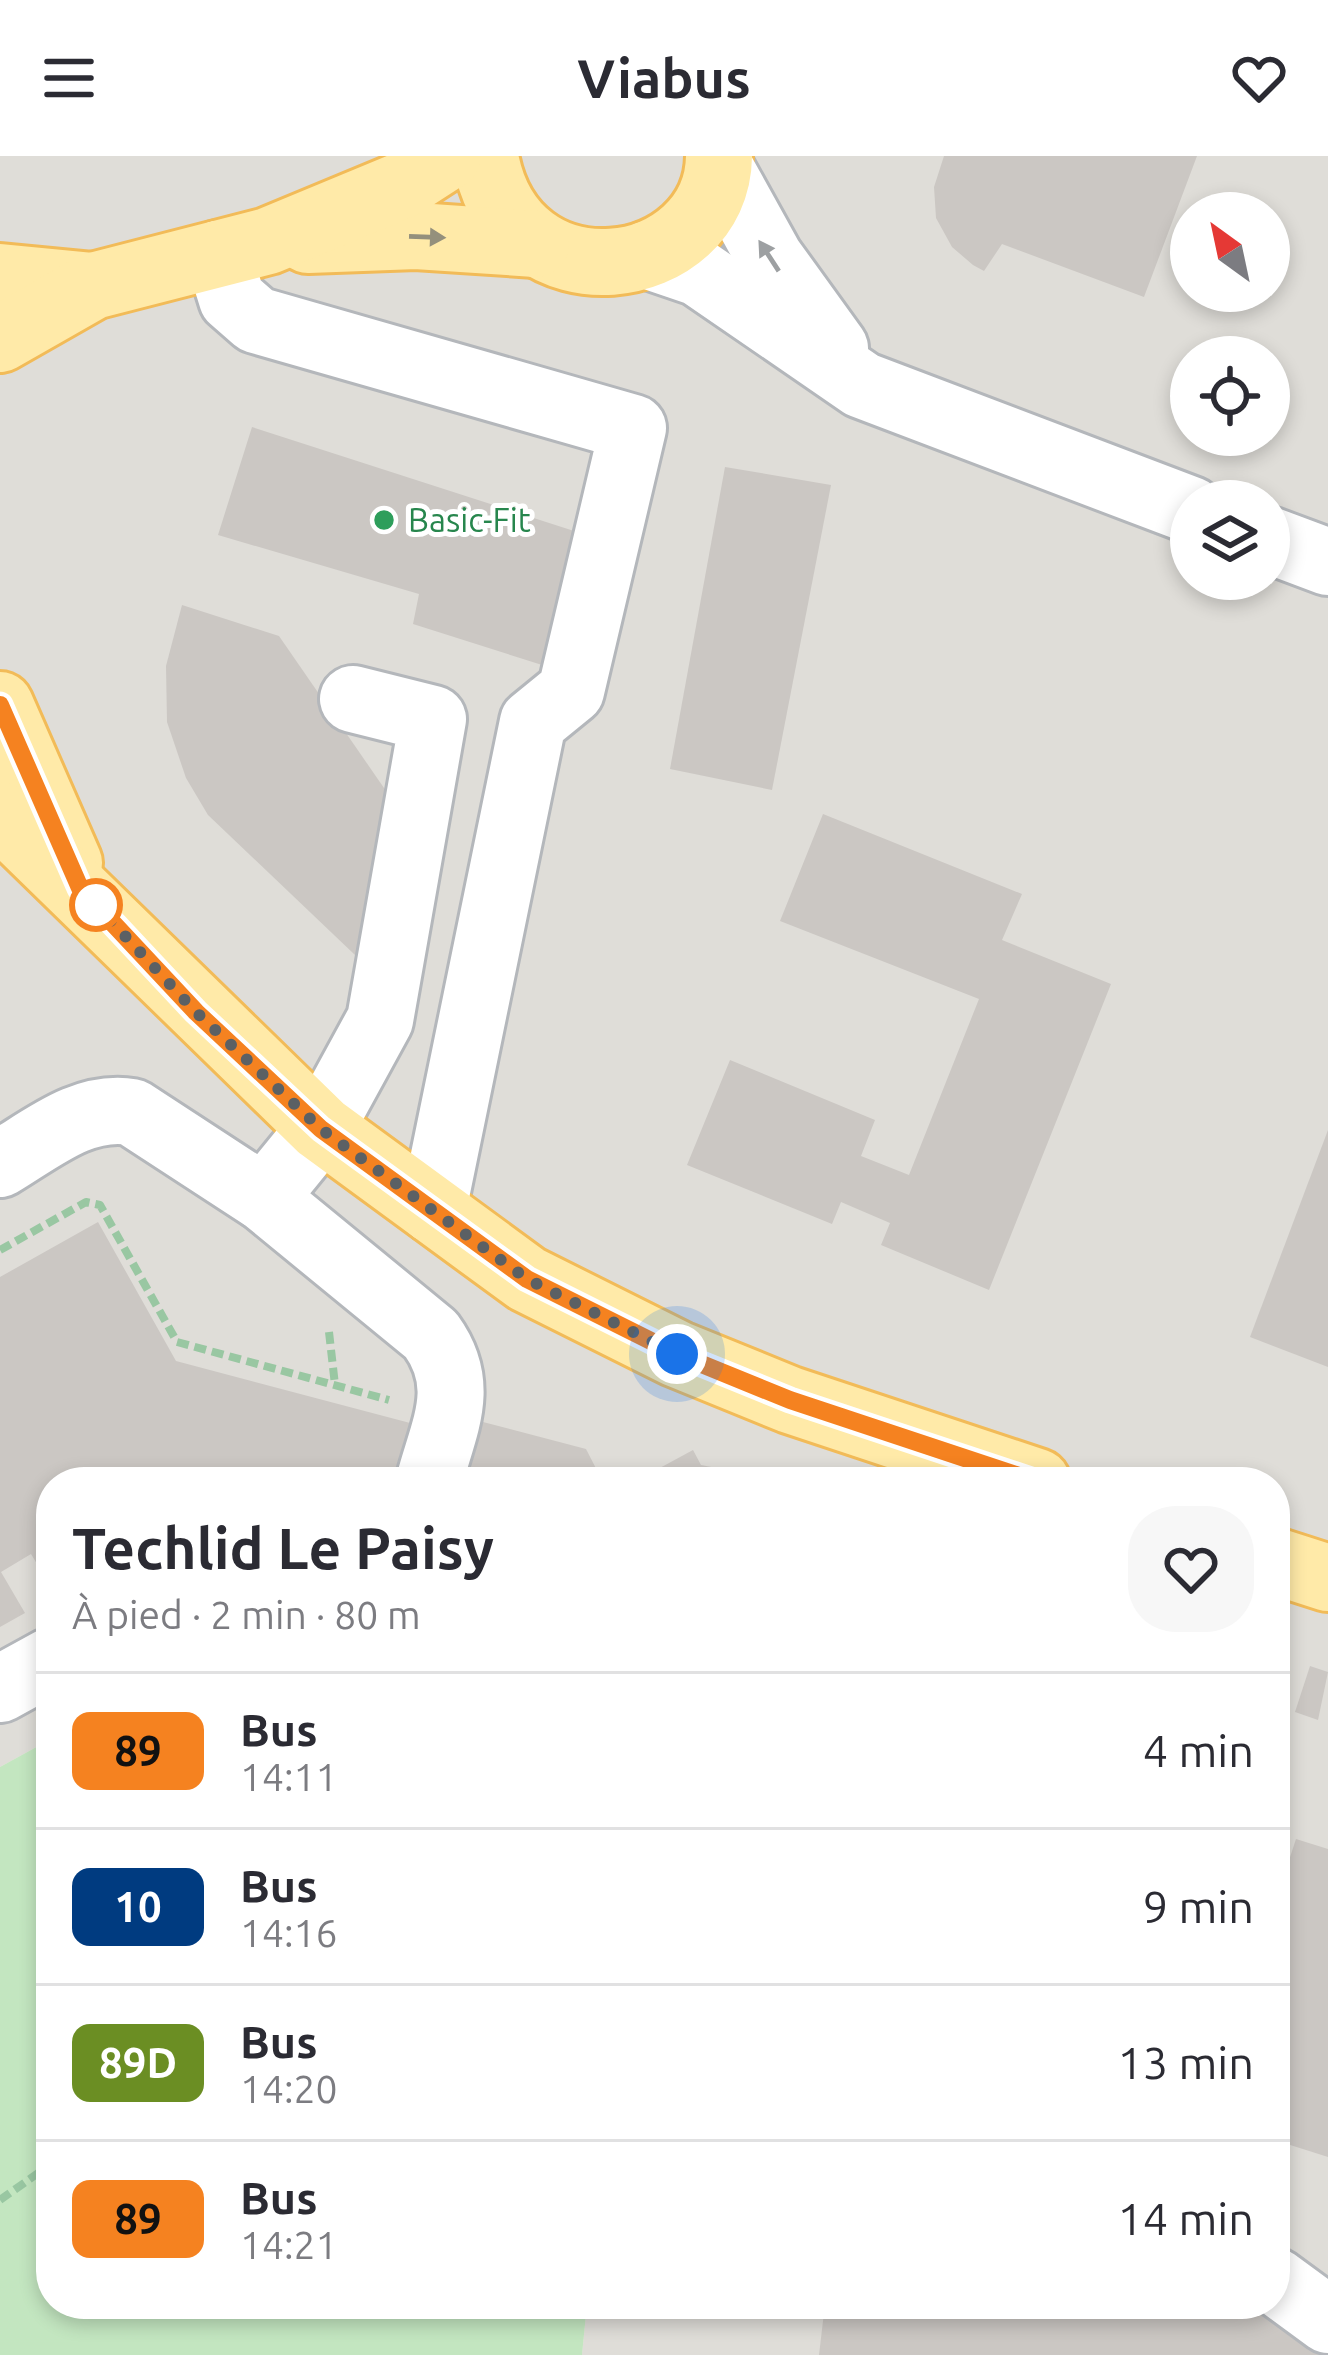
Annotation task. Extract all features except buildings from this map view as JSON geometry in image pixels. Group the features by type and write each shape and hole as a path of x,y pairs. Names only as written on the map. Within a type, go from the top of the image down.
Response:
{"main road":[{"path":"0,339 93,286 243,248 404,185 448,156"},
{"path":"484,156 490,185 508,219 536,244 571,260 609,264 646,255 679,236 705,205 719,161"},
{"path":"243,248 416,236 536,244"},
{"path":"0,278 93,286"},
{"path":"0,704 80,888"},
{"path":"0,815 34,852 80,888 196,1012 321,1129 527,1279 677,1354 925,1465"},
{"path":"1290,1566 1328,1578"}],"street":[{"path":"719,161 770,258 862,385"},
{"path":"243,248 232,299 256,320 633,428 571,691 533,722 433,1210"},
{"path":"646,255 699,273 862,385 1170,502"},
{"path":"1290,548 1328,562"},
{"path":"265,1198 321,1129 380,1020 433,719 353,699"},
{"path":"0,1164 85,1114 110,1109 132,1112 265,1198 431,1335 449,1360 454,1389 434,1467"},
{"path":"0,1689 36,1669"},
{"path":"1290,2292 1328,2320"}],"path":[{"path":"0,1250 86,1202 100,1205 176,1342 447,1416"},
{"path":"329,1330 335,1385"},
{"path":"0,2200 36,2175"}],"shaded area":[{"path":"0,156 1328,156 1328,2355 582,2355 586,2319 1290,2319 1290,1467 36,1467 36,1747 0,1767"}],"green space":[{"path":"36,1747 36,2319 586,2319 582,2355 0,2355 0,1767"}],"bus line":[{"name":"89","path":"0,705 80,888 196,1012 321,1129 527,1279 677,1354 790,1400 992,1467"}],"place":[{"name":"Basic-Fit","path":"384,520"}],"route":[{"path":"96,905 196,1012 321,1129 527,1279 677,1354"}]}
